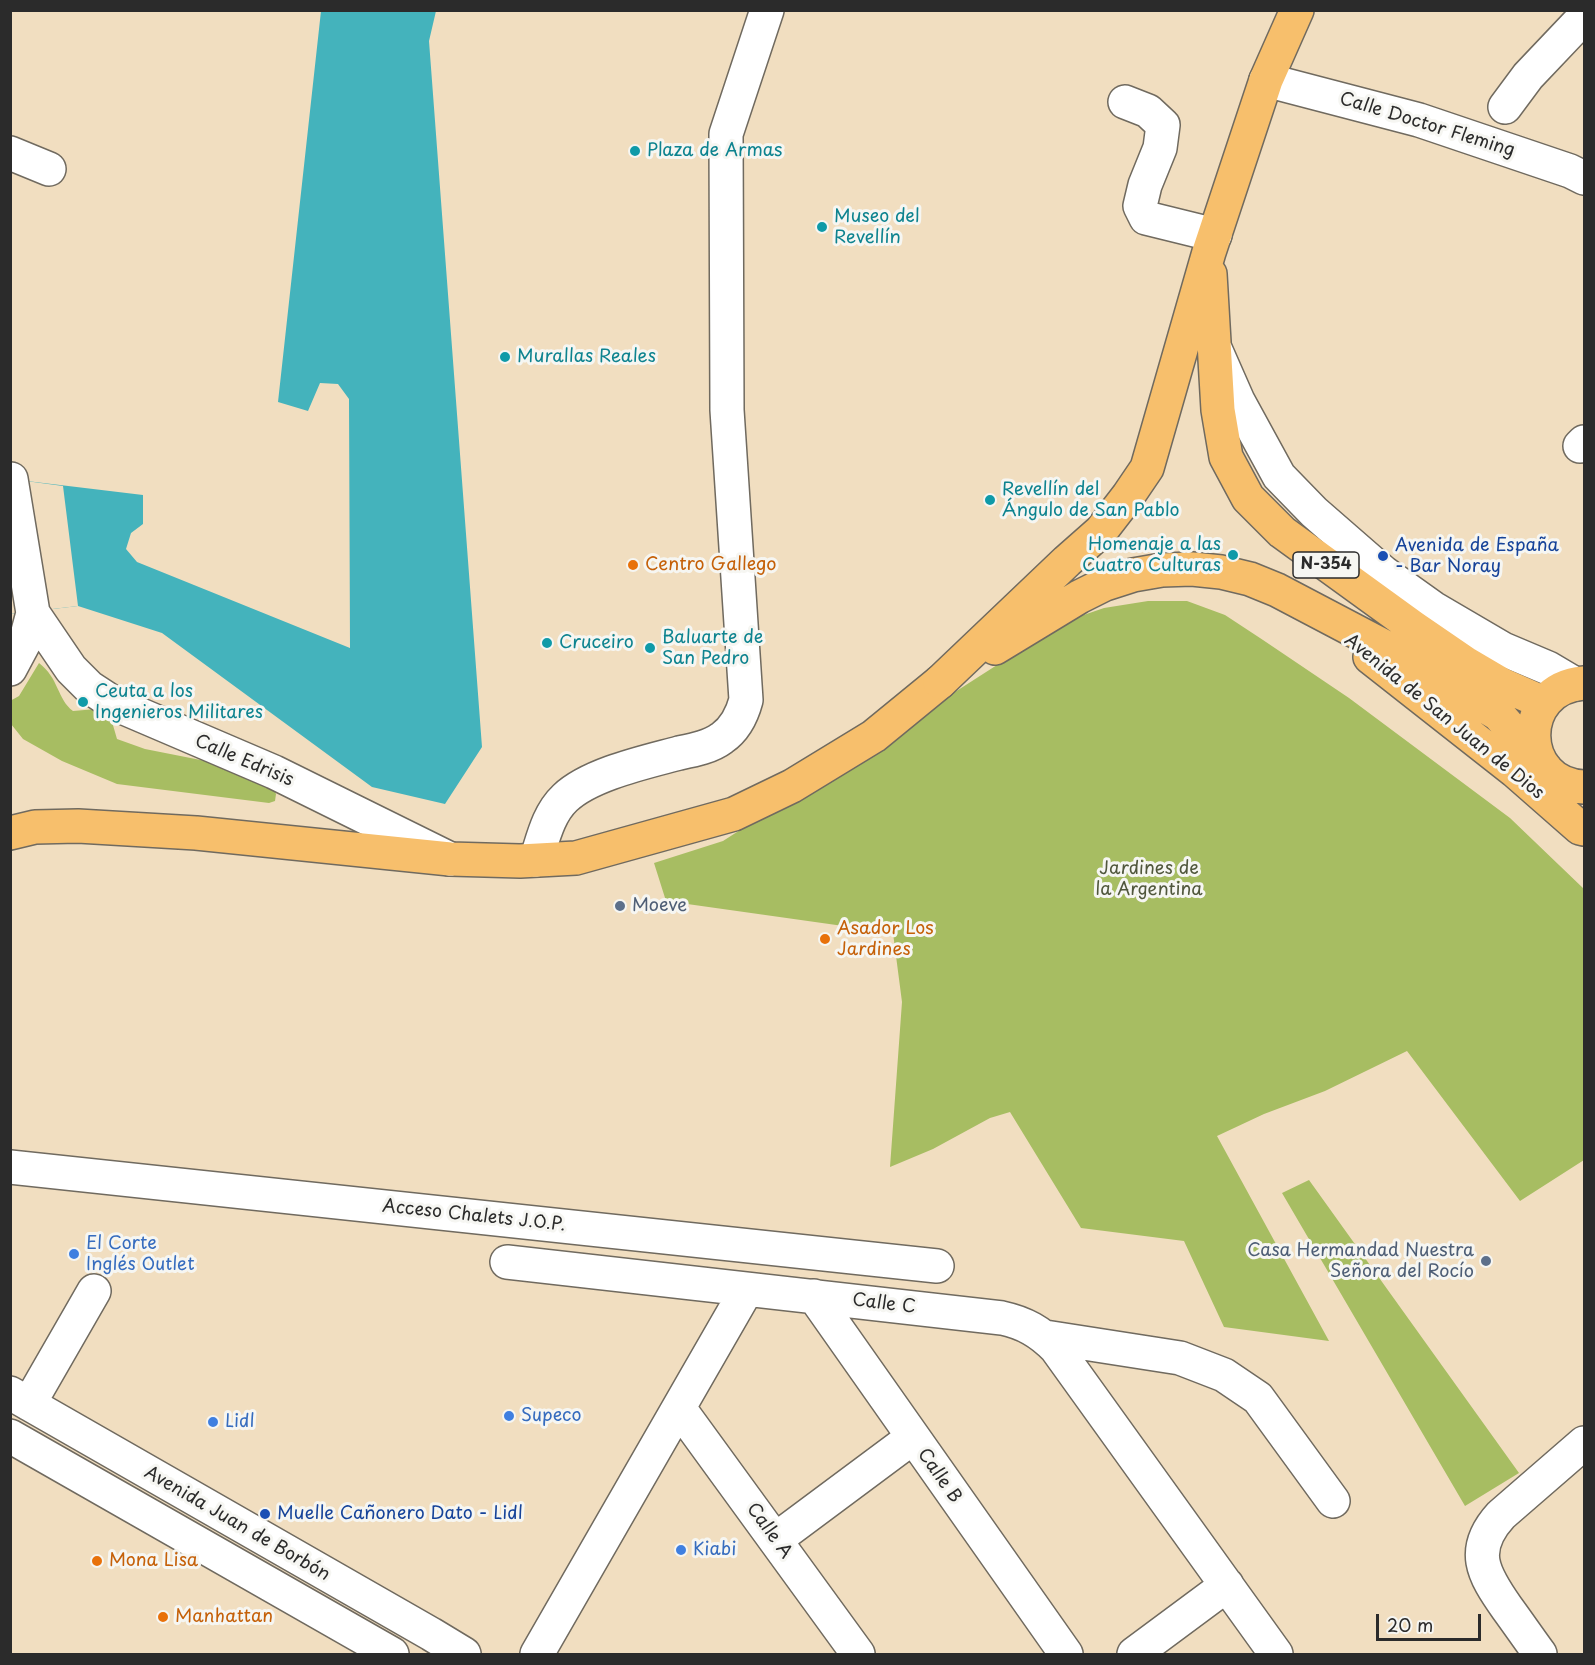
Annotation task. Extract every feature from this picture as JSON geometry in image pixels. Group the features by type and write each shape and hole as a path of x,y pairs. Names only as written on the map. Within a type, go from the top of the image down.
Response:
{"main road":[{"path":"1212,243 1266,80 1297,10"},
{"name":"N-354","path":"1212,243 1218,410 1226,457 1248,498 1282,532 1413,627 1501,684 1544,703 1533,729 1538,757 1571,785"},
{"name":"N-354","path":"10,833 35,827 78,826 196,833 450,859 576,858 734,814 792,786 874,736 940,682 1101,531 1147,468 1212,243"},
{"name":"Avenida de San Juan de Dios","path":"940,682 1079,597 1106,584 1133,575 1162,570 1192,569 1221,572 1250,579 1277,590 1393,651 1498,714 1571,785"},
{"name":"Avenida de San Juan de Dios","path":"1302,604 1515,771 1580,828 1584,829"},
{"path":"1544,703 1558,691 1580,683"}],"street":[{"path":"536,860 556,808 575,790 622,769 710,745 723,738 734,728 742,715 746,700 727,410 726,134 767,10"},
{"path":"1504,107 1528,76 1584,17"},
{"name":"Calle Doctor Fleming","path":"1266,80 1419,120 1570,171 1584,178"},
{"path":"1125,102 1148,111 1163,125 1160,148 1145,185 1140,206 1146,218 1212,243"},
{"path":"10,153 49,169"},
{"path":"1215,349 1238,401 1279,476 1314,513 1384,573 1433,608 1503,649 1580,683"},
{"name":"Calle Edrisis","path":"10,479 33,613 71,669 89,687 115,704 274,772 450,859"},
{"name":"Calle Edrisis","path":"10,669 26,639 33,613"},
{"name":"Acceso Chalets J.O.P.","path":"10,1167 937,1266"},
{"name":"Calle C","path":"507,1262 1017,1321 1045,1337 1056,1348 1276,1654"},
{"path":"537,1654 747,1289"},
{"path":"20,1399 94,1291"},
{"name":"Calle B","path":"814,1296 1066,1654"},
{"path":"1045,1337 1180,1358 1224,1375 1258,1398 1333,1501"},
{"name":"Avenida Juan de Borbón","path":"20,1399 464,1654"},
{"name":"Calle A","path":"679,1408 858,1654"},
{"name":"Avenida Juan de Borbón","path":"10,1436 392,1654"},
{"path":"775,1540 912,1438"},
{"path":"1540,1654 1490,1584 1484,1570 1482,1555 1484,1540 1501,1515 1584,1443"},
{"path":"1134,1654 1227,1585"}],"green space":[{"name":"Jardines de la Argentina","path":"1148,601 1187,601 1225,615 1263,640 1349,698 1510,818 1584,889 1584,1160 1520,1201 1407,1051 1325,1091 1264,1114 1217,1136 1329,1341 1224,1327 1184,1241 1081,1228 1010,1112 990,1118 933,1149 890,1167 902,1002 893,933 666,901 654,863 723,841 1072,619 1104,608"},
{"path":"39,663 46,669 64,701 73,711 108,708 117,739 145,749 236,767 272,786 276,794 275,801 269,803 117,784 62,761 23,739 11,724 10,701 19,696"},
{"path":"1309,1180 1519,1473 1465,1506 1282,1193"}],"water":[{"path":"321,11 436,11 429,41 482,747 445,804 372,787 162,633 78,606 11,614 10,479 143,495 143,524 131,533 126,549 137,562 350,648 349,399 338,384 320,383 308,411 278,402"}],"pier":[{"path":"11,479 63,486 78,606 10,614"}],"place":[{"name":"Plaza de Armas","path":"635,151"},
{"name":"Museo del Revellín","path":"822,227"},
{"name":"Murallas Reales","path":"505,357"},
{"name":"Revellín del Ángulo de San Pablo","path":"990,500"},
{"name":"Homenaje a las Cuatro Culturas","path":"1233,555"},
{"name":"Avenida de España - Bar Noray","path":"1383,556"},
{"name":"Centro Gallego","path":"633,565"},
{"name":"Cruceiro","path":"547,643"},
{"name":"Baluarte de San Pedro","path":"650,648"},
{"name":"Ceuta a los Ingenieros Militares","path":"83,702"},
{"name":"Moeve","path":"620,906"},
{"name":"Asador Los Jardines","path":"825,939"},
{"name":"El Corte Inglés Outlet","path":"74,1254"},
{"name":"Casa Hermandad Nuestra Señora del Rocío","path":"1486,1261"},
{"name":"Supeco","path":"509,1416"},
{"name":"Lidl","path":"213,1422"},
{"name":"Muelle Cañonero Dato - Lidl","path":"265,1514"},
{"name":"Kiabi","path":"681,1550"},
{"name":"Mona Lisa","path":"97,1561"},
{"name":"Manhattan","path":"163,1617"}]}
